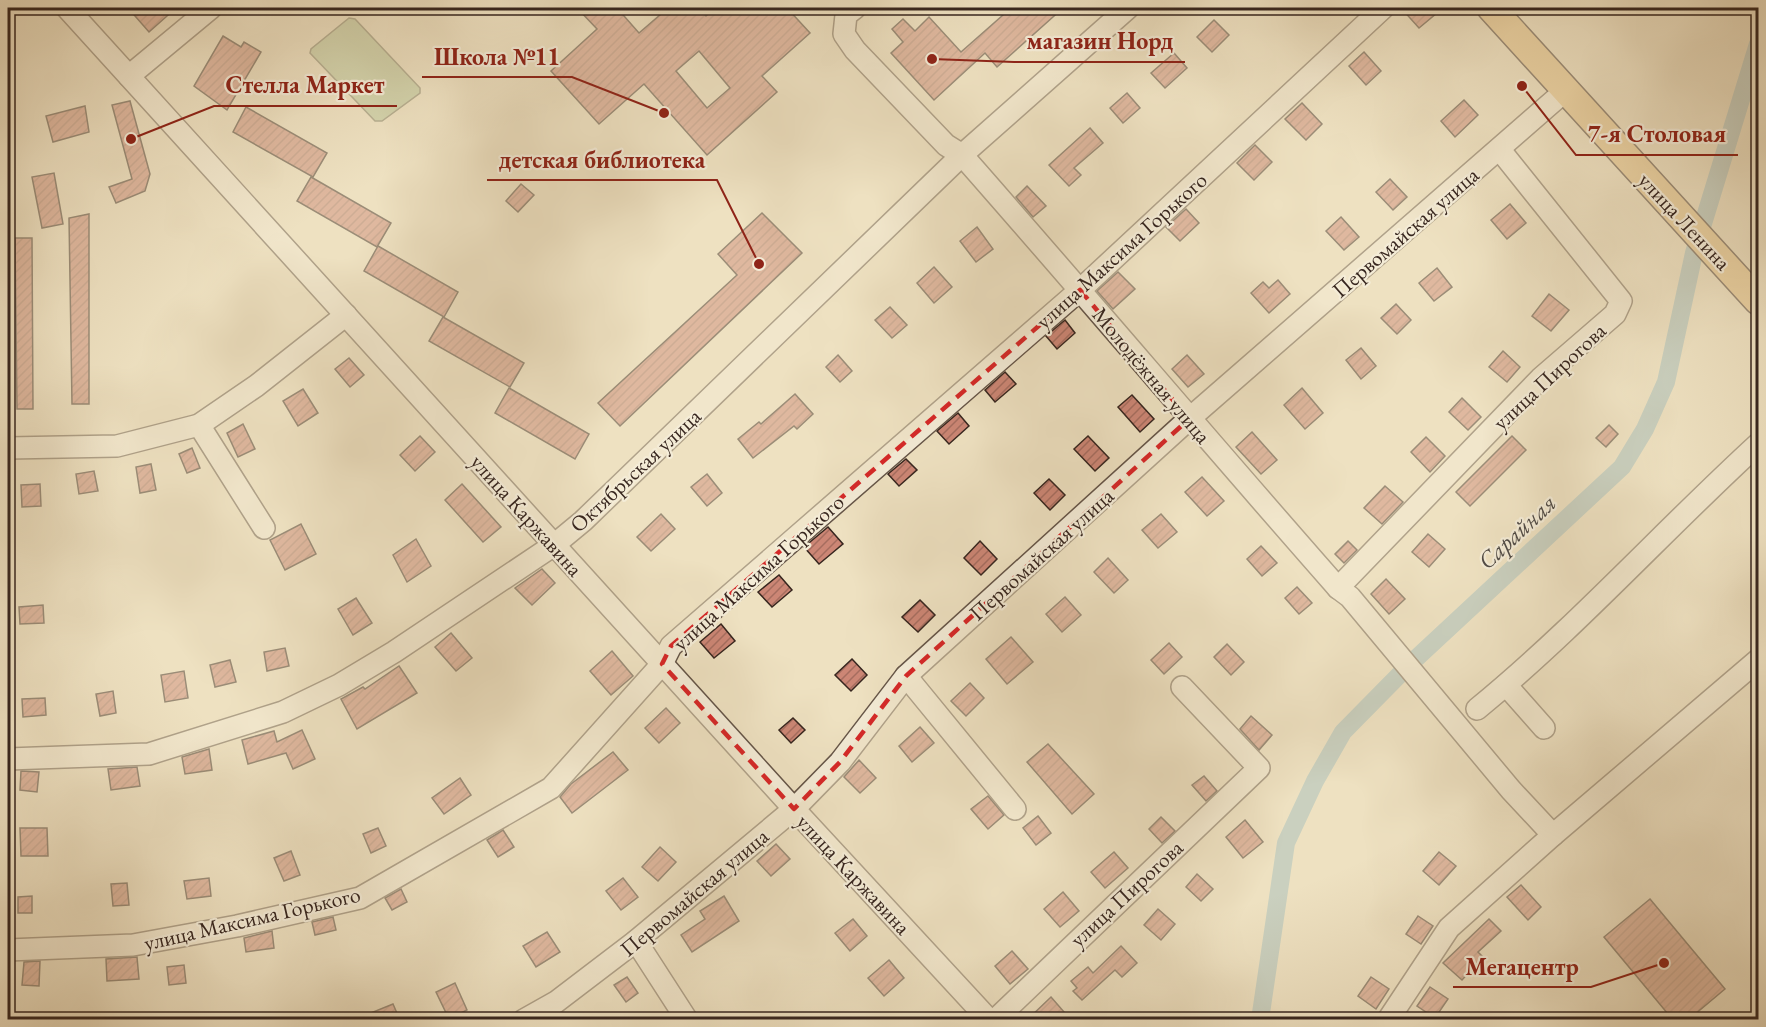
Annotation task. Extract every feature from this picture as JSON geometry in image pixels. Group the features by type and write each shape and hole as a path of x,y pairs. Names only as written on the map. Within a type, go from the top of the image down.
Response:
{"main road":[{"name":"улица Ленина","path":"1495,9 1565,91 1758,301"}],"street":[{"name":"улица Каржавина","path":"67,8 794,809 989,1020"},
{"path":"129,76 211,8"},
{"name":"Молодёжная улица","path":"855,8 846,15 844,34 855,50 946,145 962,155 1189,419 1344,592 1511,790 1553,835"},
{"name":"Октябрьская улица","path":"8,759 149,754 283,712 339,685 394,652 554,545 638,469 962,155 1128,8"},
{"name":"улица Максима Горького","path":"8,950 134,945 237,926 360,898 551,788 662,664 671,646 1080,290 1383,8"},
{"name":"Первомайская улица","path":"524,1020 556,1002 636,941 794,809 840,762 906,676 1189,419 1565,91"},
{"name":"улица Пирогова","path":"1344,592 1541,378 1615,314 1621,301 1500,150"},
{"path":"8,448 117,446 200,425 256,386 346,315"},
{"path":"200,425 264,528"},
{"path":"1477,710 1758,444"},
{"path":"1388,1020 1449,928 1553,835 1758,660"},
{"path":"906,676 1015,809"},
{"path":"1506,685 1544,728"},
{"name":"улица Пирогова","path":"995,1020 1259,768 1182,687"},
{"path":"636,941 687,1020"}],"highlighted area":[{"path":"1080,290 1189,419 906,676 840,762 794,809 662,664 671,646"}],"green space":[{"path":"349,18 355,19 420,88 420,93 382,121 375,121 310,53 311,49"}],"building":[{"path":"128,8 176,8 149,32"},
{"path":"577,8 617,8 639,33 668,8 699,8 706,16 715,8 787,8 810,33 762,76 777,92 707,155 644,84 599,124 551,71 597,29","holes":["699,51 730,88 707,108 676,71"]},
{"path":"1011,8 1063,8 997,67 985,53 934,100 891,53 903,42 892,29 903,19 915,31 929,17 961,52"},
{"path":"1401,8 1443,8 1419,28"},
{"path":"1214,20 1229,35 1212,52 1197,37"},
{"path":"223,36 241,47 244,42 261,52 227,110 194,86"},
{"path":"1364,52 1381,71 1366,85 1349,66"},
{"path":"1174,53 1187,68 1165,88 1151,73"},
{"path":"1127,93 1140,108 1123,123 1110,108"},
{"path":"1464,100 1478,115 1455,137 1441,121"},
{"path":"130,101 150,174 145,191 116,203 109,187 132,179 112,105"},
{"path":"1302,103 1322,124 1306,140 1285,119"},
{"path":"85,106 89,132 53,142 46,116"},
{"path":"246,107 327,153 313,177 233,132"},
{"path":"1090,128 1103,143 1074,168 1081,175 1069,186 1049,165"},
{"path":"1255,145 1272,162 1254,180 1237,163"},
{"path":"54,173 63,224 42,228 32,177"},
{"path":"311,177 391,223 377,247 297,201"},
{"path":"1390,179 1407,197 1393,210 1376,192"},
{"path":"521,184 534,195 518,212 506,201"},
{"path":"1027,186 1046,206 1033,217 1016,197"},
{"path":"1510,204 1526,223 1507,239 1491,220"},
{"path":"1186,209 1199,223 1180,241 1166,227"},
{"path":"762,213 802,253 620,426 598,403 737,275 718,254"},
{"path":"89,214 89,404 72,404 69,218"},
{"path":"1341,217 1359,237 1344,250 1326,231"},
{"path":"977,227 993,249 976,262 960,241"},
{"path":"15,238 32,238 33,409 17,409"},
{"path":"378,246 458,292 444,317 364,271"},
{"path":"934,267 952,287 934,303 917,283"},
{"path":"1437,268 1452,287 1434,301 1419,283"},
{"path":"1118,272 1135,289 1113,309 1097,291"},
{"path":"1278,280 1290,294 1269,313 1251,293 1263,282 1269,288"},
{"path":"1549,294 1569,310 1551,331 1532,316"},
{"path":"1396,304 1411,320 1397,334 1381,318"},
{"path":"890,307 907,325 892,338 875,320"},
{"path":"443,317 524,363 510,387 429,341"},
{"path":"1065,320 1075,333 1057,349 1046,336"},
{"path":"1361,348 1376,366 1361,379 1346,360"},
{"path":"1503,351 1520,367 1507,382 1489,367"},
{"path":"838,355 852,371 840,382 826,367"},
{"path":"1187,355 1204,374 1188,387 1172,369"},
{"path":"349,358 364,375 350,387 335,369"},
{"path":"1005,372 1016,384 995,402 985,390"},
{"path":"509,388 589,434 575,459 495,413"},
{"path":"1302,388 1323,413 1305,429 1284,405"},
{"path":"303,389 318,413 298,426 283,401"},
{"path":"795,394 813,414 797,429 794,426 753,458 738,439 759,422 761,424"},
{"path":"1132,395 1154,419 1140,432 1118,407"},
{"path":"1462,398 1481,417 1468,430 1449,412"},
{"path":"958,413 969,426 949,444 937,431"},
{"path":"243,424 255,449 238,457 227,433"},
{"path":"1609,425 1618,434 1606,447 1596,438"},
{"path":"1252,432 1277,460 1261,474 1236,447"},
{"path":"420,436 435,452 415,471 400,455"},
{"path":"1088,436 1109,458 1095,471 1074,449"},
{"path":"1512,436 1526,450 1470,506 1456,492"},
{"path":"1426,437 1445,456 1430,472 1411,452"},
{"path":"192,448 200,468 187,473 179,454"},
{"path":"906,459 917,470 899,486 888,474"},
{"path":"151,464 156,490 140,493 136,467"},
{"path":"94,471 98,491 79,494 76,474"},
{"path":"707,474 722,493 707,506 691,487"},
{"path":"1202,477 1224,501 1207,516 1185,492"},
{"path":"1049,479 1065,495 1050,510 1034,493"},
{"path":"40,484 41,506 22,507 21,485"},
{"path":"462,484 501,527 483,542 445,500"},
{"path":"1385,486 1403,502 1382,524 1364,508"},
{"path":"661,514 675,529 651,551 637,537"},
{"path":"1161,514 1177,532 1158,548 1142,530"},
{"path":"301,524 316,554 285,570 270,540"},
{"path":"828,527 843,544 819,564 804,547"},
{"path":"1428,534 1445,549 1429,567 1412,552"},
{"path":"416,539 431,566 407,582 393,555"},
{"path":"980,541 997,559 981,575 964,558"},
{"path":"1348,541 1357,550 1344,563 1335,554"},
{"path":"1261,546 1277,563 1262,576 1247,559"},
{"path":"1108,558 1128,580 1114,593 1094,572"},
{"path":"542,569 555,583 532,605 515,588"},
{"path":"779,575 792,590 772,607 758,592"},
{"path":"1386,579 1405,599 1389,614 1371,594"},
{"path":"1297,587 1312,603 1299,614 1285,598"},
{"path":"1065,597 1081,615 1062,632 1046,614"},
{"path":"356,598 372,623 353,635 338,609"},
{"path":"920,600 935,615 918,632 902,617"},
{"path":"43,605 44,623 20,624 19,607"},
{"path":"721,624 735,641 714,658 700,642"},
{"path":"451,633 472,658 456,671 435,647"},
{"path":"1011,637 1033,662 1007,684 986,659"},
{"path":"1169,643 1182,657 1164,674 1151,660"},
{"path":"1227,644 1244,662 1231,675 1214,657"},
{"path":"285,648 289,666 267,671 264,652"},
{"path":"612,651 633,676 611,695 590,671"},
{"path":"852,659 867,675 851,691 835,675"},
{"path":"230,660 236,682 215,687 210,665"},
{"path":"399,666 417,693 357,729 341,699 363,687 365,689"},
{"path":"184,671 188,698 165,702 161,675"},
{"path":"970,683 984,698 966,716 951,701"},
{"path":"113,691 116,713 100,716 96,694"},
{"path":"45,698 46,715 23,717 22,699"},
{"path":"666,708 680,723 659,743 645,728"},
{"path":"1251,716 1272,735 1259,750 1240,729"},
{"path":"793,718 805,730 791,743 779,730"},
{"path":"920,727 934,743 912,762 899,746"},
{"path":"302,730 315,759 293,769 286,753 248,764 242,740 274,731 277,742"},
{"path":"1048,744 1094,794 1072,814 1027,762"},
{"path":"209,749 212,770 185,774 182,757"},
{"path":"613,752 628,770 572,813 560,797 571,784"},
{"path":"859,760 876,778 860,793 844,777"},
{"path":"137,767 140,786 111,790 108,769"},
{"path":"21,771 39,772 37,792 20,790"},
{"path":"1204,776 1217,791 1206,801 1192,785"},
{"path":"460,778 471,795 444,814 432,798"},
{"path":"988,796 1004,815 988,829 971,809"},
{"path":"1038,816 1051,833 1036,845 1023,828"},
{"path":"1161,817 1175,831 1162,843 1149,829"},
{"path":"1245,820 1263,842 1243,858 1226,837"},
{"path":"20,828 47,828 48,856 21,856"},
{"path":"378,828 386,846 371,853 363,834"},
{"path":"503,830 514,847 498,857 487,840"},
{"path":"776,844 790,859 771,876 757,861"},
{"path":"660,847 676,862 658,881 642,867"},
{"path":"291,851 300,875 284,881 274,858"},
{"path":"1114,852 1128,868 1105,888 1091,872"},
{"path":"1439,852 1456,866 1439,885 1423,871"},
{"path":"1197,874 1213,889 1201,901 1186,887"},
{"path":"209,878 211,896 187,899 184,881"},
{"path":"623,878 638,897 621,910 606,891"},
{"path":"127,883 129,905 113,906 111,884"},
{"path":"1521,885 1541,907 1528,920 1507,897"},
{"path":"401,889 407,902 392,910 385,898"},
{"path":"1063,892 1079,911 1060,927 1044,909"},
{"path":"32,896 32,913 18,913 18,897"},
{"path":"724,896 739,921 692,952 681,935 705,919 700,911"},
{"path":"1650,899 1725,989 1688,1020 1673,1020 1604,937"},
{"path":"1158,909 1175,924 1161,940 1144,925"},
{"path":"1418,916 1433,926 1421,944 1406,934"},
{"path":"333,917 336,930 315,935 312,922"},
{"path":"853,919 867,936 850,951 835,933"},
{"path":"1489,919 1501,931 1478,952 1483,957 1462,980 1443,963"},
{"path":"272,931 274,948 246,952 244,938"},
{"path":"547,932 560,952 536,967 523,946"},
{"path":"1121,946 1137,963 1122,977 1115,970 1082,1000 1073,991 1077,988 1071,981 1088,967 1093,973"},
{"path":"1012,951 1028,969 1010,984 995,966"},
{"path":"137,957 139,979 107,981 106,959"},
{"path":"889,960 904,978 884,996 868,978"},
{"path":"40,961 39,986 22,985 24,962"},
{"path":"184,965 186,983 169,985 167,967"},
{"path":"627,977 638,993 626,1002 614,985"},
{"path":"1371,977 1389,989 1376,1009 1358,996"},
{"path":"455,983 467,1010 449,1019 436,992"},
{"path":"1430,987 1448,999 1435,1018 1417,1006"},
{"path":"1051,997 1071,1020 1027,1020"},
{"path":"393,1004 400,1020 356,1020 356,1019"}],"waterway":[{"name":"Сарайная","path":"1260,1020 1286,843 1315,781 1343,732 1409,665 1622,467 1645,429 1666,382 1694,253 1758,44"}],"place":[{"name":"магазин Норд","path":"932,59"},
{"name":"7-я Столовая","path":"1522,86"},
{"name":"Школа №11","path":"664,113"},
{"name":"Стелла Маркет","path":"131,139"},
{"name":"детская библиотека","path":"759,264"},
{"name":"Мегацентр","path":"1664,963"}]}
